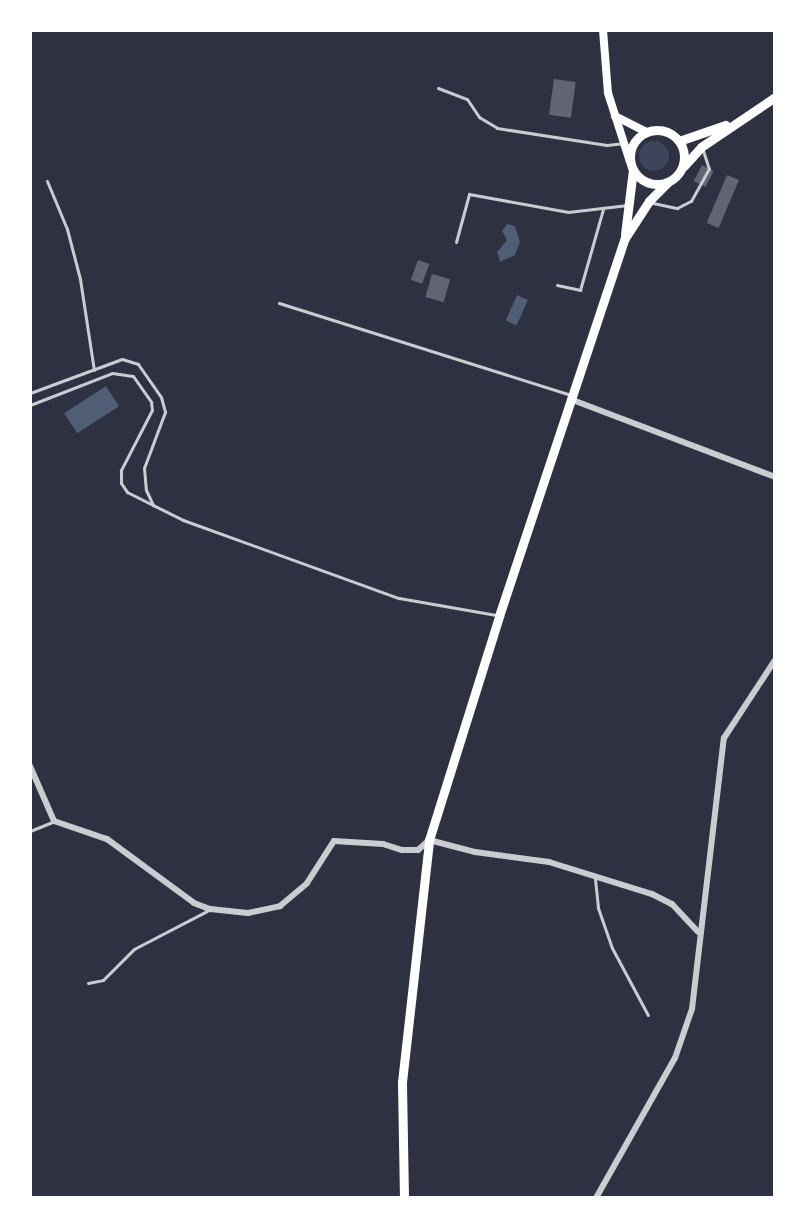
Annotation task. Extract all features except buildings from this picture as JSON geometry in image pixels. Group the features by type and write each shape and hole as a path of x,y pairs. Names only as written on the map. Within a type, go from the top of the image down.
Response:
{"main road":[{"path":"603,30 606,76 631,166 648,183 668,182"},
{"path":"625,238 649,201 701,147 775,97"},
{"path":"615,115 646,132 666,131 679,141 684,152 682,168"},
{"path":"679,141 735,122"},
{"path":"404,1198 402,1082 429,840 570,397 625,238 632,146 646,132"}],"street":[{"path":"570,397 775,477"},
{"path":"596,1198 675,1058 692,1009 698,932 724,738 775,660"},
{"path":"30,766 54,821 107,839 194,903 210,909 248,913 280,906 307,883 334,841 418,850 429,840 475,852 549,862 595,877 672,904 698,932"}],"lane":[{"path":"438,88 467,99 479,117 497,128 607,145 624,143"},
{"path":"649,201 677,208 691,201 709,169 701,147"},
{"path":"47,181 67,229 80,279 94,370"},
{"path":"456,242 469,194 568,212 628,205"},
{"path":"557,285 580,290 603,209"},
{"path":"279,303 570,397"},
{"path":"30,393 129,358 138,364 161,397 165,412 144,468 146,490 153,505"},
{"path":"30,405 112,373 133,376 151,402 152,410 125,456 121,483 127,492 193,524 399,598 499,616"},
{"path":"30,831 54,821"},
{"path":"595,877 598,908 612,948 648,1015"},
{"path":"88,983 103,980 134,949 210,909"}],"shaded area":[{"path":"654,141 660,142 668,150 668,162 660,170 654,171 648,170 640,162 639,156 640,150 648,142"},
{"path":"507,224 515,226 520,242 515,255 500,262 497,252 507,240 502,231"},
{"path":"517,295 528,300 517,325 506,321"},
{"path":"106,386 119,406 77,433 64,413"}]}
